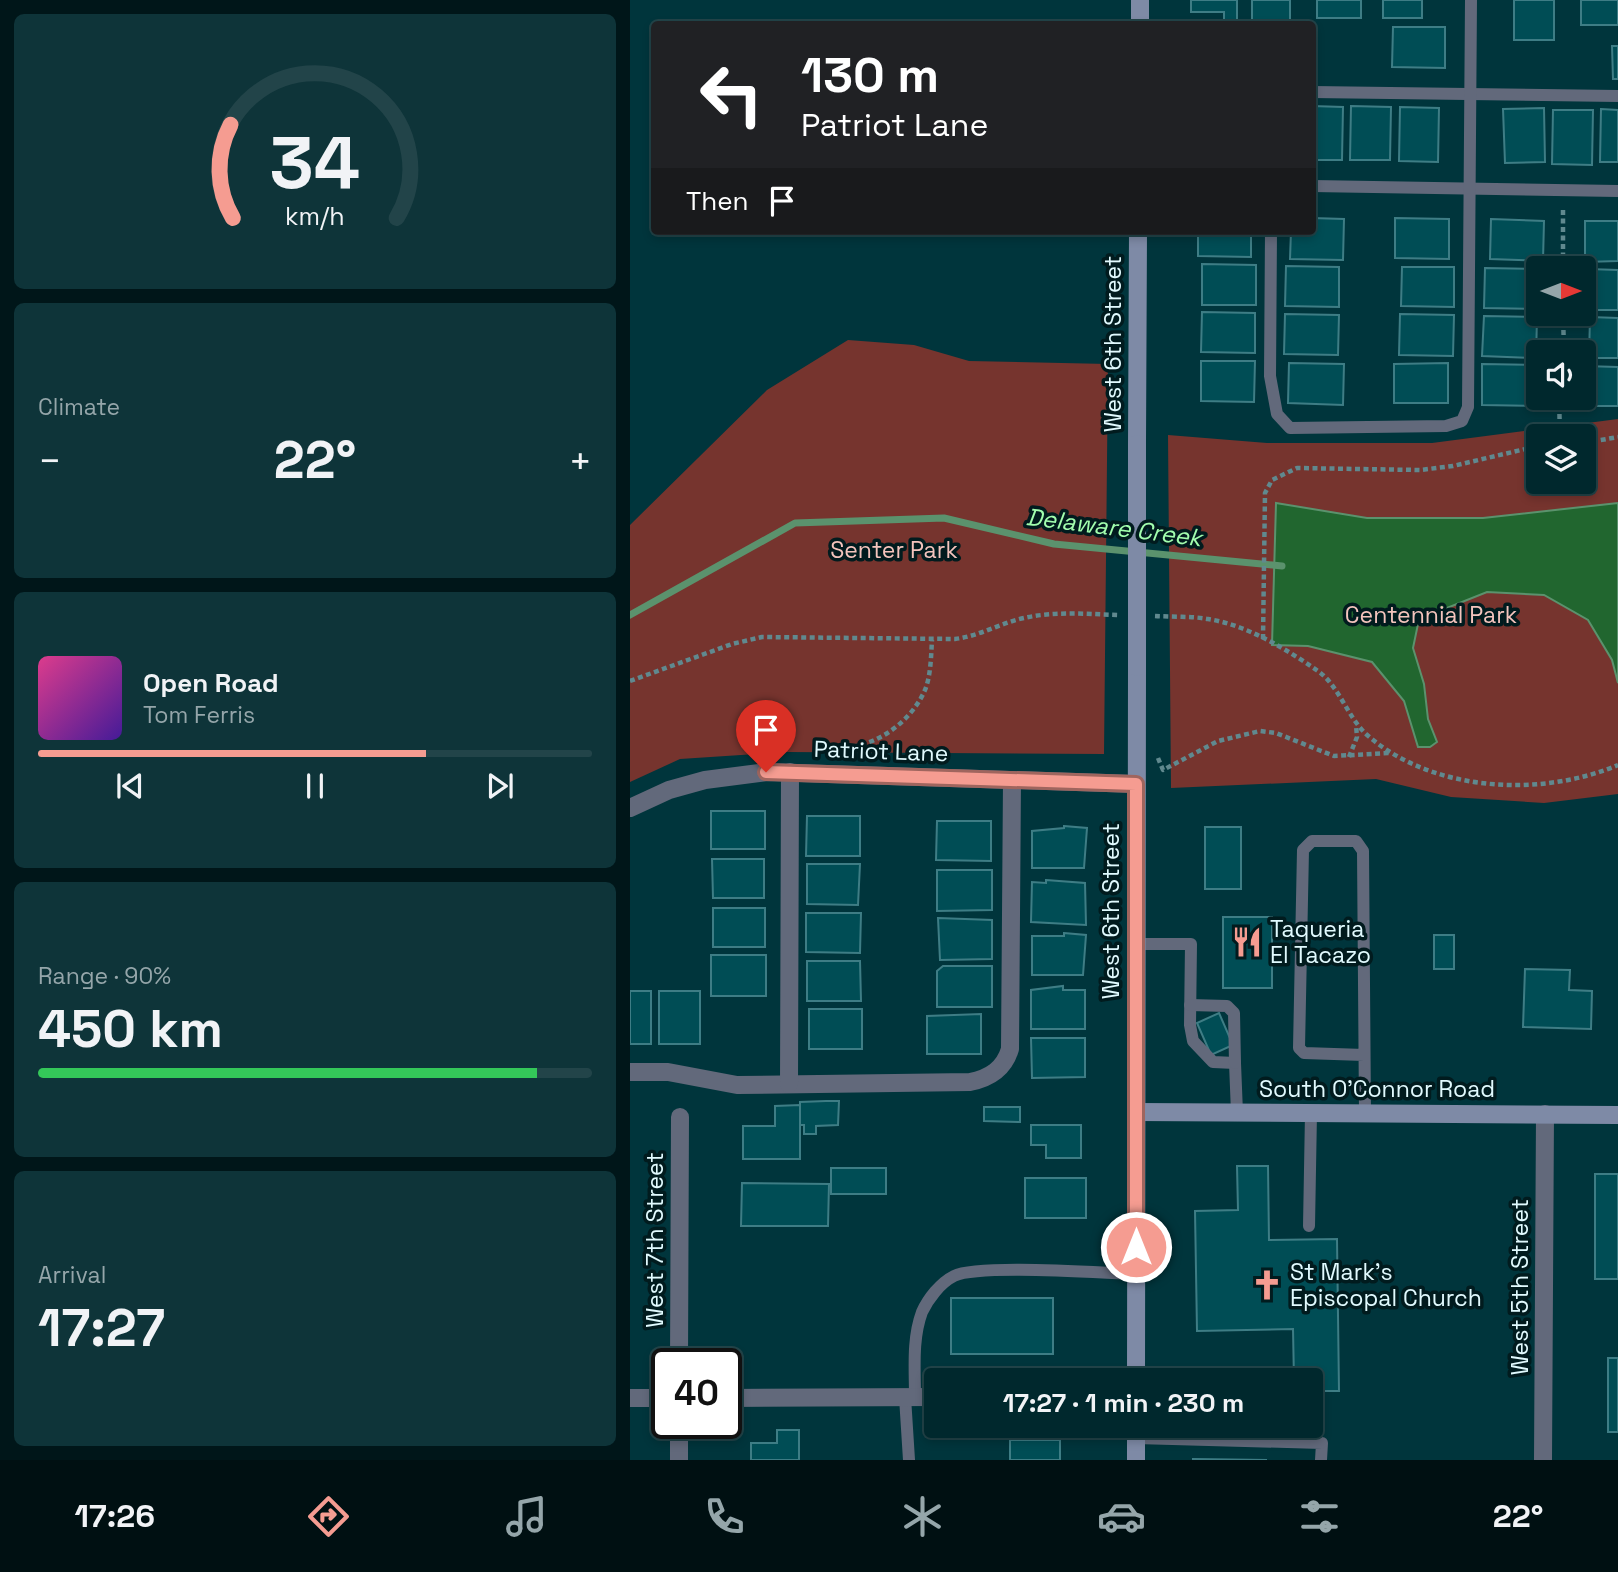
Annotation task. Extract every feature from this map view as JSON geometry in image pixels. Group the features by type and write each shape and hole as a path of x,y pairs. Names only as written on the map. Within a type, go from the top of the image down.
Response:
{"street":[{"path":"1140,0 1140,21"},
{"name":"West 6th Street","path":"1136,1368 1138,235"},
{"path":"789,1084 790,772"},
{"name":"Patriot Lane","path":"630,808 669,790 742,773 829,772 1136,784"},
{"path":"630,1072 668,1072 737,1085 970,1082 984,1080 1001,1068 1010,1049 1012,780"},
{"name":"South O'Connor Road","path":"1136,1112 1618,1115"},
{"name":"West 5th Street","path":"1543,1460 1545,1114"},
{"name":"West 7th Street","path":"679,1348 680,1117"},
{"path":"742,1398 924,1397"},
{"path":"630,1398 651,1398"},
{"path":"1136,1438 1136,1460"},
{"path":"679,1439 679,1460"}],"lane":[{"path":"1271,235 1270,376 1277,414 1290,428 1446,426 1462,421 1468,407 1471,0"},
{"path":"1316,92 1618,96"},
{"path":"1316,186 1618,191"},
{"path":"1364,1055 1304,1053 1299,1048 1303,850 1312,841 1356,841 1363,850 1365,1113"},
{"path":"1136,944 1191,944 1190,1005 1194,1041 1213,1062 1235,1063"},
{"path":"1190,1005 1227,1006 1234,1013 1237,1113"},
{"path":"1309,1226 1311,1113"},
{"path":"909,1460 910,1397 915,1340 923,1312 933,1294 954,1276 979,1271 1136,1274"},
{"path":"1237,1438 1322,1443 1321,1460"}],"path":[{"path":"1563,210 1563,256"},
{"path":"1596,441 1618,438"},
{"path":"1263,639 1265,493 1272,480 1297,468 1420,470 1453,466 1526,449"},
{"path":"630,681 732,644 762,637 932,640 971,637 1021,618 1045,614 1124,615"},
{"path":"1151,616 1216,620 1249,631 1319,672 1356,724 1391,753 1461,780 1490,785 1564,780 1618,765"},
{"path":"829,772 830,754 836,748 853,748 871,742 901,723 913,711 925,690 932,640"},
{"path":"1349,757 1357,737 1356,724"},
{"path":"1163,770 1218,741 1260,731 1276,733 1334,756 1391,753"}],"green space":[{"name":"Senter Park","path":"848,340 914,345 969,361 1108,364 1104,754 786,752 680,759 630,782 630,525 767,390"},
{"name":"Centennial Park","path":"1618,419 1618,794 1544,803 1451,797 1376,779 1171,788 1168,435 1267,443 1432,443 1526,431 1526,494 1596,494 1596,424 1579,424"}],"shaded area":[{"path":"1276,503 1367,518 1483,518 1618,503 1618,683 1612,660 1588,620 1544,595 1487,592 1437,612 1418,624 1413,648 1424,684 1428,719 1437,742 1430,747 1418,747 1404,701 1372,662 1308,646 1272,645"}],"building":[{"path":"1191,0 1237,0 1237,21 1224,21 1224,12 1191,12"},
{"path":"1252,0 1290,0 1290,21 1252,21"},
{"path":"1317,0 1361,0 1361,18 1317,18"},
{"path":"1383,0 1422,0 1422,18 1383,18"},
{"path":"1514,0 1554,0 1554,40 1514,40"},
{"path":"1581,0 1618,0 1618,25 1581,25"},
{"path":"1393,27 1445,27 1445,68 1392,67"},
{"path":"1612,46 1618,46 1618,79 1613,79"},
{"path":"1316,106 1343,107 1342,160 1316,160"},
{"path":"1351,106 1391,107 1390,160 1350,160"},
{"path":"1400,107 1439,108 1438,162 1399,161"},
{"path":"1544,108 1545,162 1505,163 1503,109"},
{"path":"1601,109 1618,110 1618,162 1600,162"},
{"path":"1553,110 1593,110 1592,165 1552,164"},
{"path":"1316,218 1344,219 1343,260 1290,259 1291,235 1316,235"},
{"path":"1395,218 1449,219 1449,259 1395,258"},
{"path":"1491,219 1544,221 1543,256 1526,256 1526,260 1490,259"},
{"path":"1585,221 1618,221 1618,261 1596,262 1596,256 1585,256"},
{"path":"1198,235 1251,235 1251,257 1198,256"},
{"path":"1202,264 1256,265 1256,305 1202,305"},
{"path":"1286,266 1339,267 1339,307 1285,306"},
{"path":"1402,267 1454,267 1454,307 1401,306"},
{"path":"1485,268 1526,269 1526,309 1484,308"},
{"path":"1596,269 1618,270 1618,310 1596,310"},
{"path":"1202,312 1255,313 1255,353 1201,352"},
{"path":"1285,314 1339,315 1338,355 1284,354"},
{"path":"1400,314 1454,315 1453,356 1399,355"},
{"path":"1484,316 1526,317 1526,326 1537,326 1536,340 1526,340 1526,358 1482,356"},
{"path":"1596,317 1618,318 1618,358 1596,358 1596,340 1589,340 1590,326 1596,326"},
{"path":"1201,361 1255,361 1254,402 1201,401"},
{"path":"1289,363 1344,364 1343,405 1288,403"},
{"path":"1448,363 1448,403 1394,403 1394,364"},
{"path":"1482,364 1526,365 1526,406 1482,405"},
{"path":"1596,366 1618,367 1618,406 1596,406"},
{"path":"711,811 765,811 765,849 711,849"},
{"path":"807,816 860,816 860,856 806,856"},
{"path":"937,821 991,821 991,861 936,860"},
{"path":"1064,826 1087,828 1084,868 1032,868 1032,831"},
{"path":"1205,827 1241,827 1241,889 1205,889"},
{"path":"712,859 764,859 764,898 713,898"},
{"path":"807,864 860,864 858,905 807,904"},
{"path":"937,870 992,870 992,910 937,911"},
{"path":"1046,880 1085,883 1086,925 1031,922 1032,882 1046,883"},
{"path":"713,908 765,908 765,947 713,947"},
{"path":"806,913 861,913 860,953 806,952"},
{"path":"1223,917 1272,917 1272,988 1223,988"},
{"path":"938,918 992,920 992,959 940,960"},
{"path":"1064,933 1086,935 1083,975 1032,975 1032,936 1064,936"},
{"path":"1434,935 1454,935 1454,969 1434,969"},
{"path":"711,955 766,955 766,996 711,996"},
{"path":"807,961 860,961 861,1001 807,1001"},
{"path":"943,966 992,966 992,1007 937,1007 937,971"},
{"path":"1525,969 1570,970 1569,990 1592,991 1591,1029 1523,1027"},
{"path":"1063,986 1063,990 1085,990 1085,1029 1031,1029 1031,990"},
{"path":"630,991 651,991 651,1044 630,1044"},
{"path":"659,991 700,991 700,1044 659,1044"},
{"path":"809,1009 862,1009 862,1049 809,1049"},
{"path":"1219,1013 1233,1045 1211,1055 1197,1023"},
{"path":"981,1014 981,1054 927,1054 927,1016"},
{"path":"1031,1038 1085,1038 1085,1077 1032,1078"},
{"path":"839,1101 838,1125 816,1126 816,1134 804,1134 804,1125 800,1125 800,1102"},
{"path":"800,1105 800,1159 743,1159 743,1126 775,1126 775,1106"},
{"path":"984,1107 1020,1107 1020,1122 984,1121"},
{"path":"1031,1125 1081,1125 1081,1158 1046,1158 1046,1145 1031,1145"},
{"name":"St Mark's Episcopal Church","path":"1237,1166 1268,1166 1269,1240 1337,1239 1339,1391 1323,1391 1323,1368 1294,1368 1293,1329 1197,1331 1195,1211 1238,1210"},
{"path":"831,1168 886,1168 886,1194 831,1194"},
{"path":"1595,1174 1618,1174 1618,1279 1595,1279"},
{"path":"1025,1178 1086,1178 1086,1218 1025,1218"},
{"path":"742,1183 829,1184 828,1226 741,1226"},
{"path":"951,1298 1053,1298 1053,1354 951,1354"},
{"path":"1608,1358 1618,1358 1618,1432 1608,1432"},
{"path":"777,1430 799,1430 799,1460 751,1460 751,1443 777,1443"},
{"path":"1010,1440 1060,1440 1060,1460 1010,1460"},
{"path":"1193,1459 1267,1460 1193,1460"}],"waterway":[{"name":"Delaware Creek","path":"630,615 795,523 944,518 1054,544 1282,566"}],"place":[{"name":"Taqueria El Tacazo","path":"1247,942"},
{"name":"St Mark's Episcopal Church","path":"1267,1285"}],"route":[{"path":"766,772 1136,784 1136,1247"}]}
